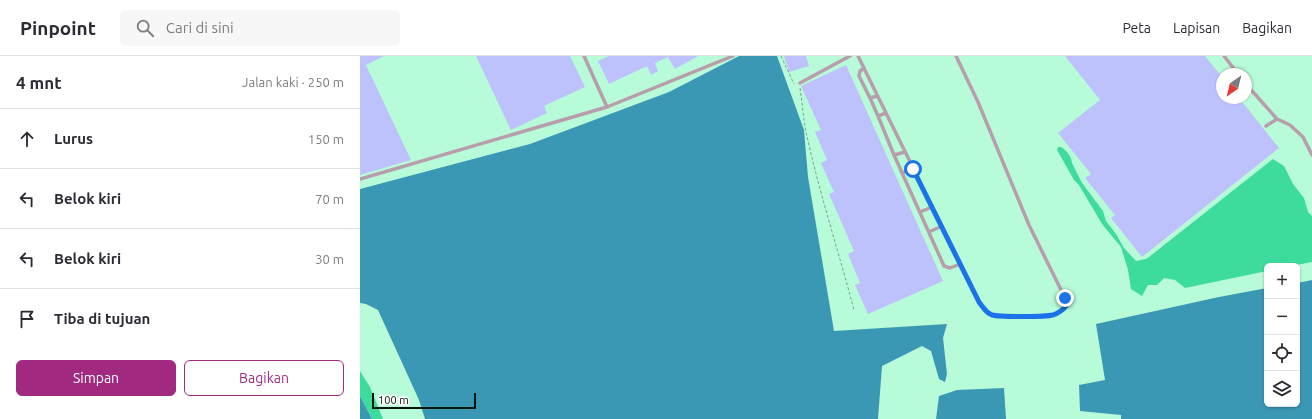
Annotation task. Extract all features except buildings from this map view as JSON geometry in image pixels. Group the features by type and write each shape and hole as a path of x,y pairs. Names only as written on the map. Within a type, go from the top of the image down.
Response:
{"lane":[{"path":"584,56 607,107"},
{"path":"360,179 607,107 733,56"},
{"path":"800,83 850,56"},
{"path":"858,56 960,264 979,302 985,310 992,315 1009,316 1051,316 1062,312 1066,306 1065,298 1029,225 978,102 956,56"},
{"path":"1224,56 1233,68"},
{"path":"864,68 860,71 859,76 944,266 950,268 960,264"},
{"path":"1252,91 1277,120 1290,125 1303,137 1312,155"},
{"path":"870,98 877,96"},
{"path":"878,116 886,113"},
{"path":"1266,126 1277,120"},
{"path":"894,155 905,152"},
{"path":"902,173 913,169"},
{"path":"920,212 932,207"},
{"path":"929,232 942,226"}],"path":[{"path":"781,56 793,83 795,85 800,83 805,126 854,310"}],"green space":[{"path":"1058,147 1061,147 1071,158 1082,183 1103,211 1106,221 1124,248 1136,261 1149,257 1273,159 1284,166 1293,184 1304,198 1308,212 1312,216 1312,262 1300,264 1300,263 1264,263 1264,272 1185,288 1175,280 1164,278 1157,285 1148,285 1142,296 1131,289 1128,270 1121,247 1102,224 1057,150"},
{"path":"360,371 370,387 383,419 372,419 360,396"}],"water":[{"path":"739,56 777,56 804,130 808,177 834,331 947,324 943,338 947,374 945,382 939,379 931,351 922,346 882,366 878,419 425,419 419,400 378,310 366,304 360,303 360,189 530,144 669,92"},
{"path":"1312,280 1312,419 1121,419 1121,415 1080,411 1079,385 1105,380 1096,324 1264,289 1264,407 1300,407 1300,282"},
{"path":"1004,388 1006,419 936,419 939,396 957,390"},
{"path":"360,396 372,419 360,419"}],"route":[{"path":"913,169 979,302 985,310 992,315 1051,316 1062,312 1066,306 1065,298"}]}
